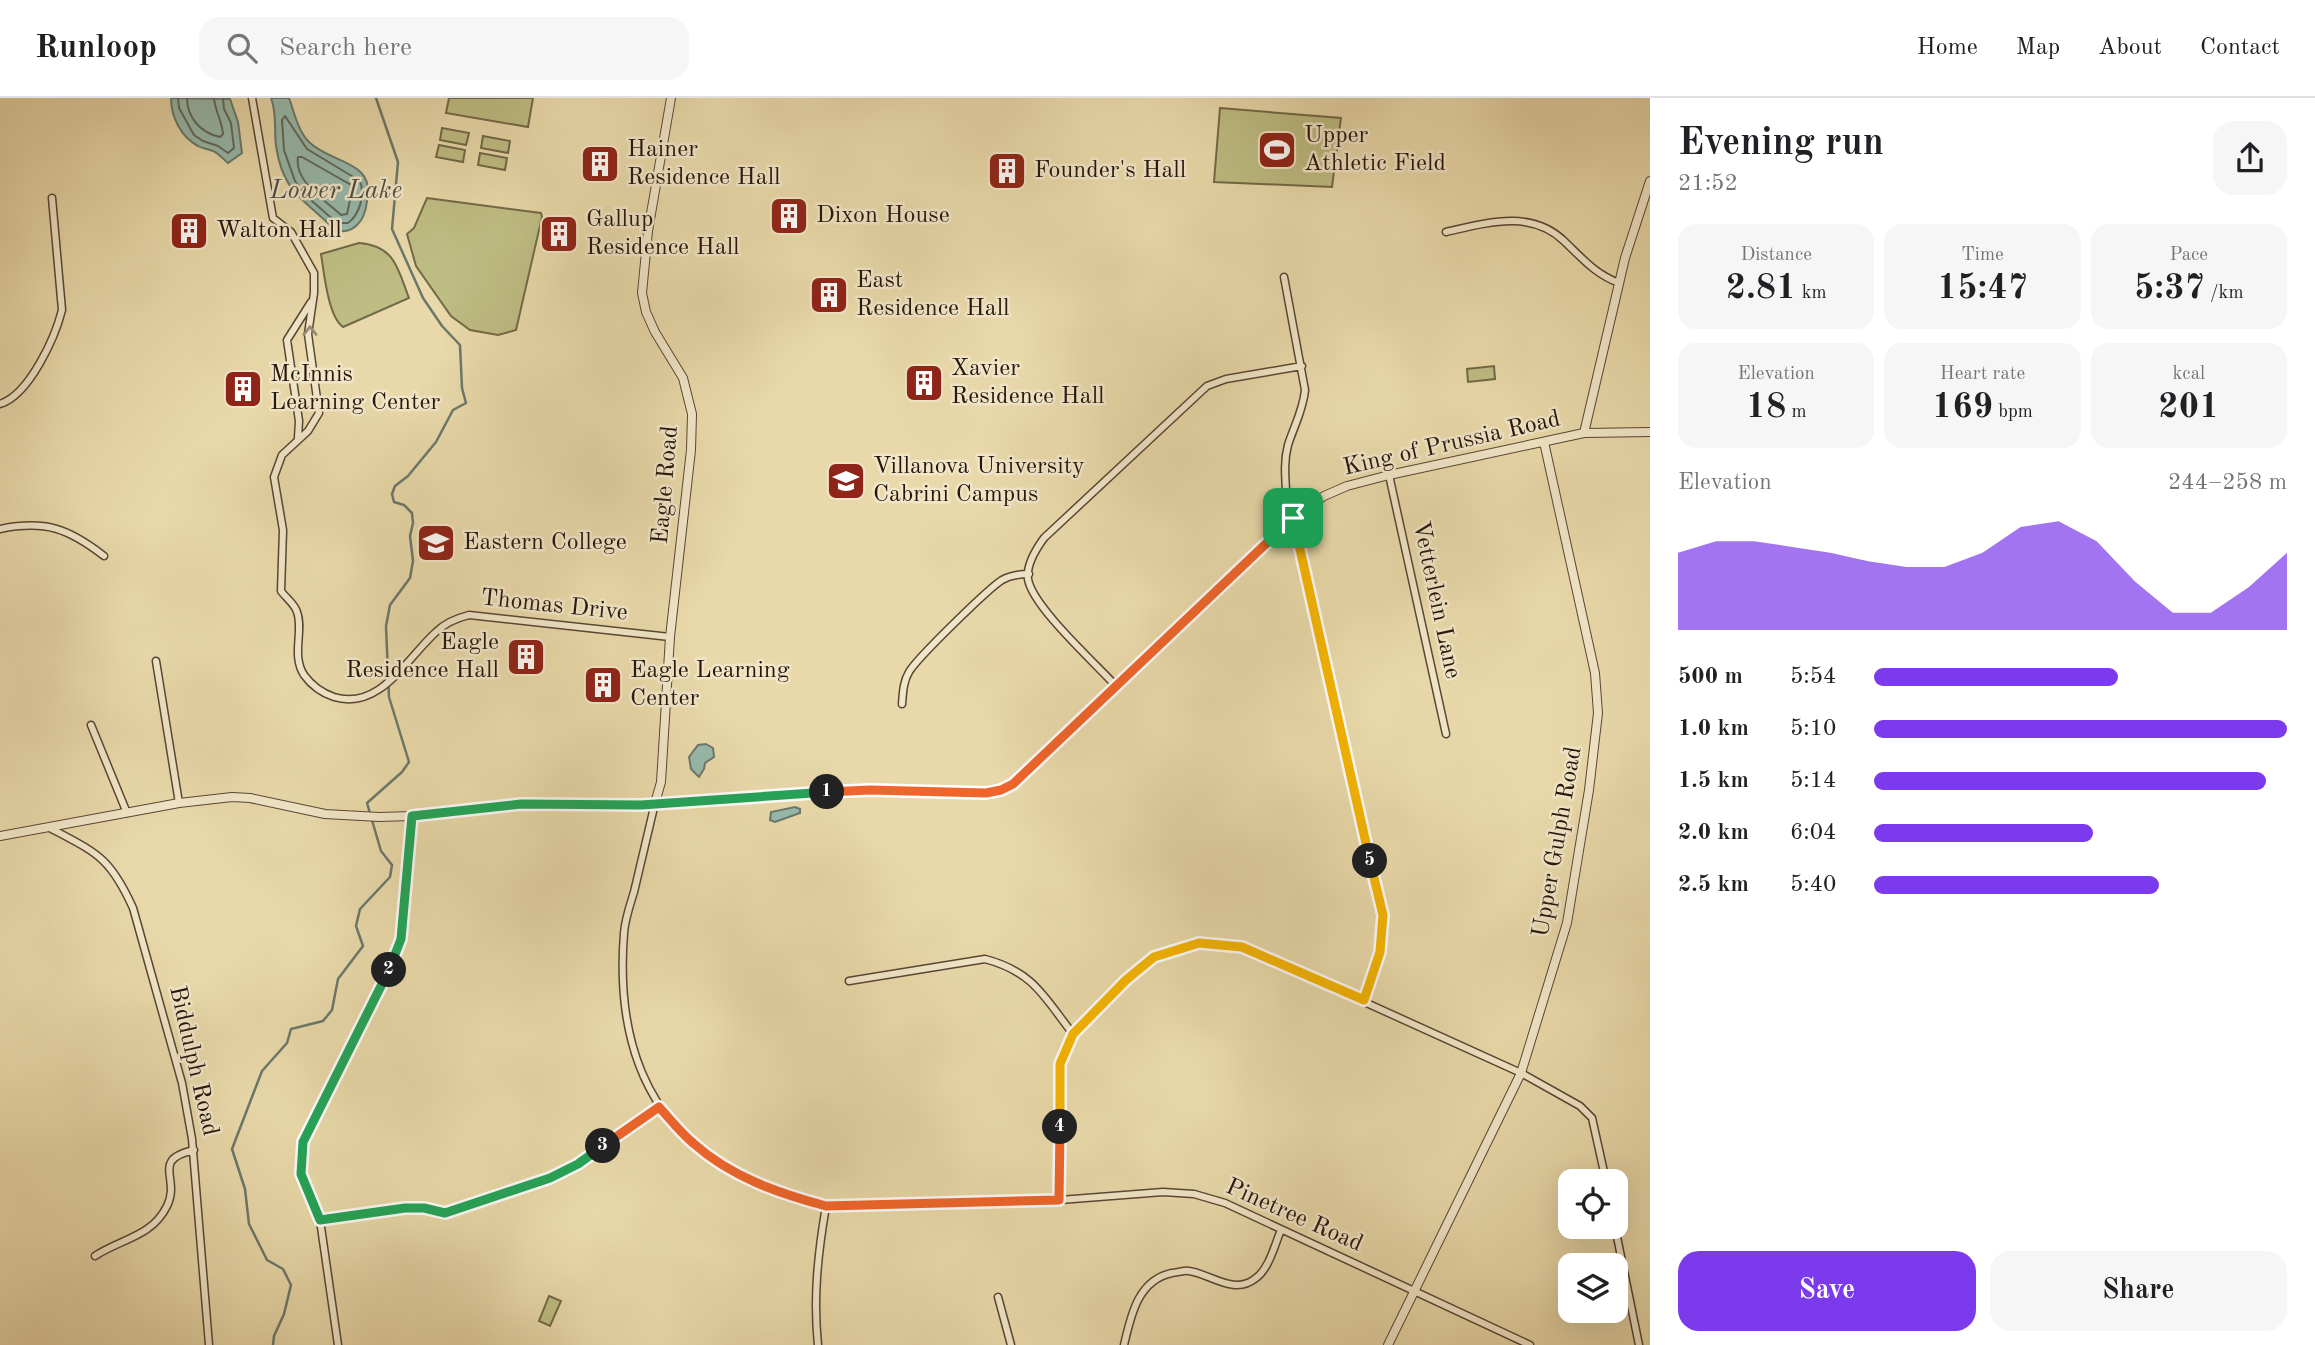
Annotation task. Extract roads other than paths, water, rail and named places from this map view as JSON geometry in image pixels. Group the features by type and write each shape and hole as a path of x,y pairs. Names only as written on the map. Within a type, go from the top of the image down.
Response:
{"street":[{"name":"Thomas Drive","path":"252,98 273,218 291,232 314,273 308,334 319,413 308,431 282,456 274,477 284,530 281,591 298,613 297,652 303,674 321,693 344,700 363,698 381,689 438,630 455,619 469,615 670,637"},
{"name":"Eagle Road","path":"656,803 661,782 670,637 691,450 692,414 683,378 655,332 646,312 642,293 648,231 671,98"},
{"path":"1584,433 1619,283 1650,181"},
{"path":"0,404 22,389 50,345 62,310 52,198"},
{"path":"1446,232 1488,223 1522,221 1537,224 1563,239 1597,273 1619,283"},
{"path":"1284,277 1306,390 1304,404 1284,461 1286,490 1383,915 1380,952 1364,1000"},
{"path":"297,439 299,421 287,340 313,300"},
{"path":"1115,685 1038,602 1028,578 1036,548 1207,386 1226,379 1301,366"},
{"name":"King of Prussia Road","path":"0,836 179,803 232,797 250,798 326,814 379,817 521,804 656,803 833,791 964,794 1001,790 1028,771 1115,685 1293,518 1324,496 1346,486 1389,475 1584,433 1650,432"},
{"name":"Upper Gulph Road","path":"1388,1345 1521,1073 1567,923 1589,790 1598,713 1595,673 1544,442"},
{"name":"Vetterlein Lane","path":"1389,475 1446,734"},
{"path":"0,529 19,525 46,525 73,535 104,556"},
{"path":"902,704 905,681 910,669 937,641 999,582 1018,574 1029,574"},
{"path":"156,662 179,803"},
{"path":"91,725 127,813"},
{"name":"Pinetree Road","path":"656,803 624,931 623,999 632,1050 659,1107 693,1144 736,1174 789,1197 826,1206 1059,1200 1163,1192 1194,1194 1225,1203 1530,1345"},
{"path":"338,1345 320,1220 301,1174 303,1142 394,960 401,939 412,816"},
{"name":"Biddulph Road","path":"50,828 90,849 108,863 120,880 133,908 182,1083 194,1150 209,1345"},
{"path":"1059,1200 1060,1064 1073,1034 1126,980 1154,957 1199,943 1242,947 1521,1073 1580,1105 1592,1118 1603,1169"},
{"path":"849,981 985,960 1004,964 1030,979 1073,1034"},
{"path":"320,1220 405,1208 424,1208 445,1213 460,1210 550,1178 578,1164 659,1107"},
{"path":"95,1256 107,1248 139,1236 157,1218 167,1205 170,1161 176,1154 194,1150"},
{"path":"818,1345 814,1308 817,1257 826,1206"},
{"path":"1124,1345 1135,1305 1143,1290 1161,1276 1188,1271 1223,1283 1240,1285 1257,1278 1281,1230"},
{"path":"1617,1239 1639,1345"},
{"path":"998,1297 1011,1345"}],"water":[{"path":"171,98 230,99 238,122 242,153 228,163 215,152 192,142 178,126"},
{"name":"Lower Lake","path":"271,98 289,98 305,138 318,149 350,164 365,178 368,188 366,208 361,220 351,229 339,231 333,228 289,185 279,162"},
{"path":"706,744 713,748 714,757 705,763 699,777 691,769 689,757 698,745"},
{"path":"795,807 800,809 800,813 775,822 770,820 771,812"}],"waterway":[{"path":"273,1345 291,1285 283,1269 267,1260 249,1224 245,1189 232,1149 262,1071 287,1043 291,1029 323,1021 332,1010 338,979 363,946 356,926 360,909 390,877 392,865 381,851 367,803 402,772 409,762 389,697 386,626 390,605 410,578 413,561 410,536 413,523 412,513 404,505 394,502 392,494 395,486 408,476 436,442 453,410 466,403 462,388 460,345 442,326 423,298 392,229 398,162 376,98"}],"place":[{"name":"Upper Athletic Field","path":"1277,150"},
{"name":"Hainer Residence Hall","path":"600,164"},
{"name":"Founder's Hall","path":"1007,171"},
{"name":"Dixon House","path":"789,216"},
{"name":"Walton Hall","path":"189,231"},
{"name":"Gallup Residence Hall","path":"559,234"},
{"name":"East Residence Hall","path":"829,295"},
{"name":"Xavier Residence Hall","path":"924,383"},
{"name":"McInnis Learning Center","path":"243,389"},
{"name":"Villanova University Cabrini Campus","path":"846,481"},
{"name":"Eastern College","path":"436,543"},
{"name":"Eagle Residence Hall","path":"526,657"},
{"name":"Eagle Learning Center","path":"603,685"}]}
